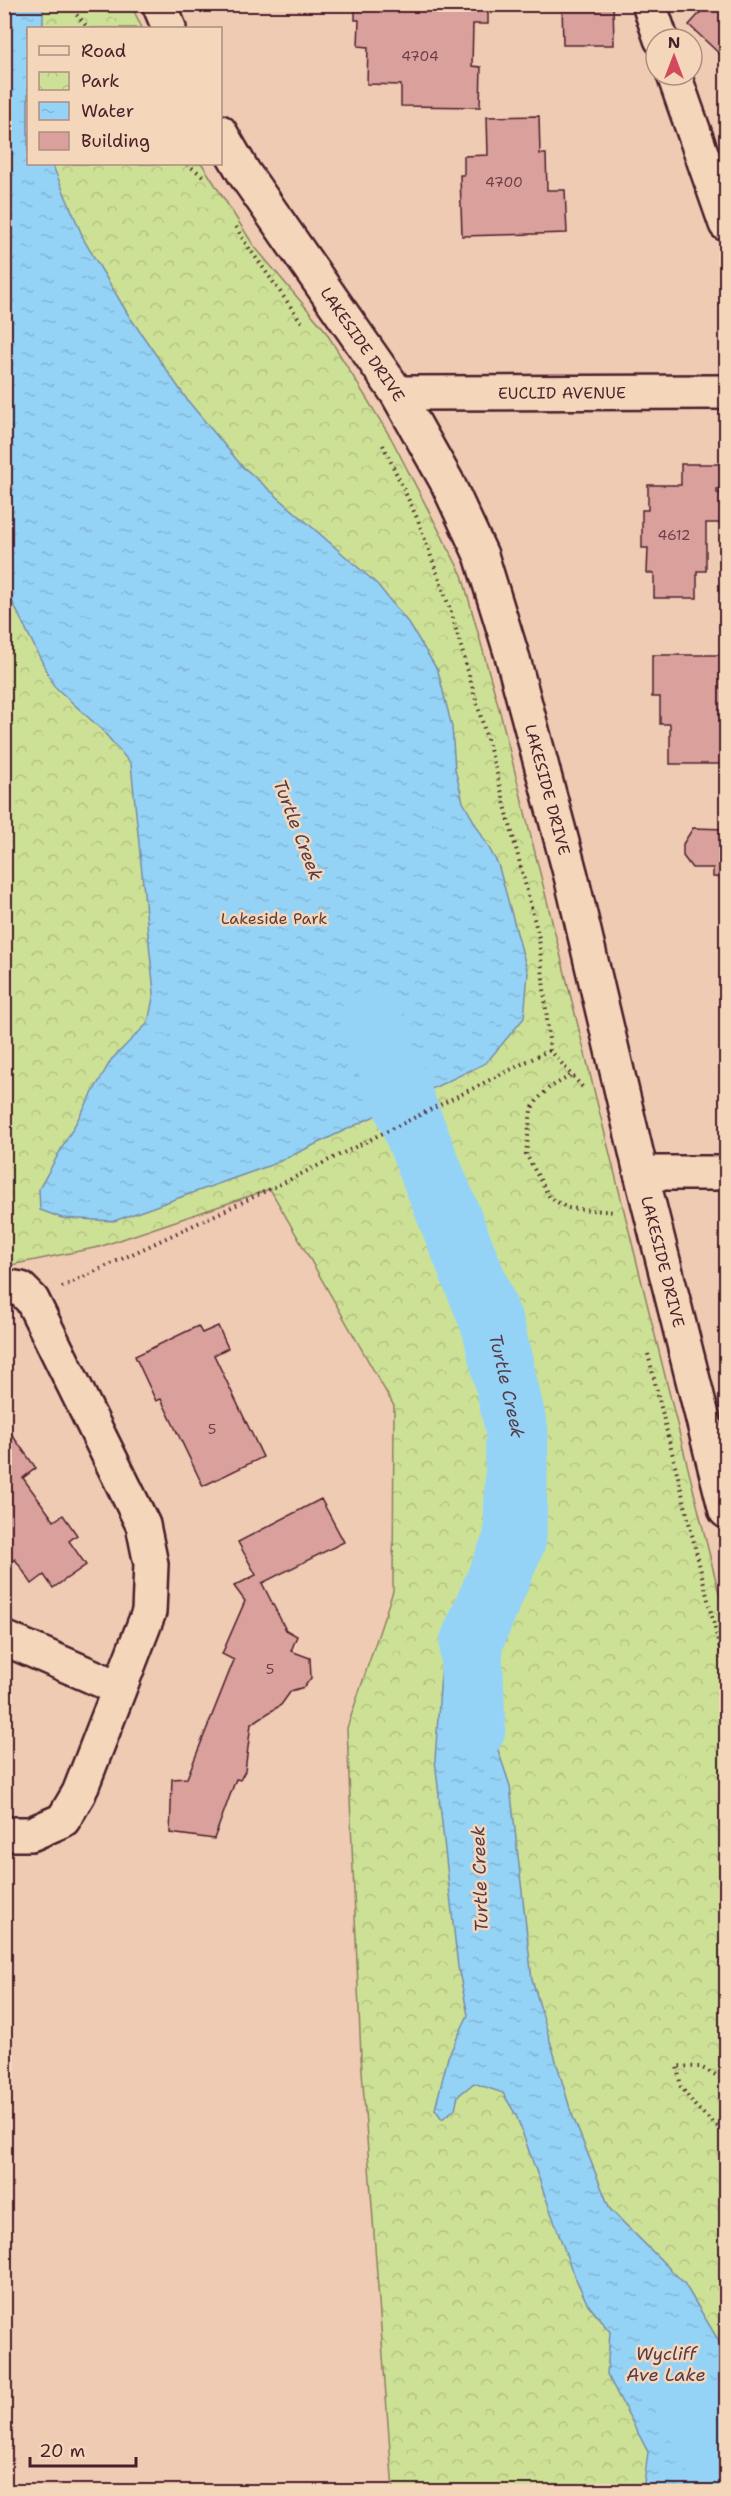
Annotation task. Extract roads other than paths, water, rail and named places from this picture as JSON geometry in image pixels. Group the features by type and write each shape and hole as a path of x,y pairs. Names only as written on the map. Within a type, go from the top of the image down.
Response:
{"street":[{"path":"159,4 169,27"},
{"path":"649,4 657,27"},
{"path":"678,87 726,224"},
{"name":"LAKESIDE DRIVE","path":"222,135 244,173 397,393 447,482 481,555 504,628 571,876 640,1173 726,1511"},
{"name":"EUCLID AVENUE","path":"397,393 726,392"},
{"path":"640,1173 726,1173"},
{"path":"4,1834 31,1834 63,1820 79,1793 148,1612 150,1564 142,1525 18,1293"},
{"path":"4,1638 119,1688"}],"water":[{"path":"5,4 43,5 43,27 27,27 27,165 53,165 85,242 129,316 188,401 241,465 377,584 410,625 438,671 452,727 455,769 463,802 498,864 528,973 524,1018 486,1063 274,1164 114,1221 62,1218 40,1210 39,1189 111,1060 148,1023 154,993 131,764 102,730 54,686 5,587"},
{"name":"Wycliff Ave Lake","path":"445,1643 471,1643 490,1672 497,1701 497,1747 510,1786 532,1979 571,2112 610,2209 684,2283 723,2348 723,2381 697,2491 643,2491 648,2452 607,2374 610,2332 587,2303 571,2268 516,2115 503,2093 474,2083 458,2096 455,2109 442,2119 435,2109 448,2057 468,2015 458,1967 435,1760"}],"waterway":[{"name":"Turtle Creek","path":"371,1021 493,1326 517,1431 515,1539 471,1643 474,1729"},
{"name":"Turtle Creek","path":"667,2365 726,2478"}],"park label":[{"name":"Lakeside Park","path":"274,918"}]}
